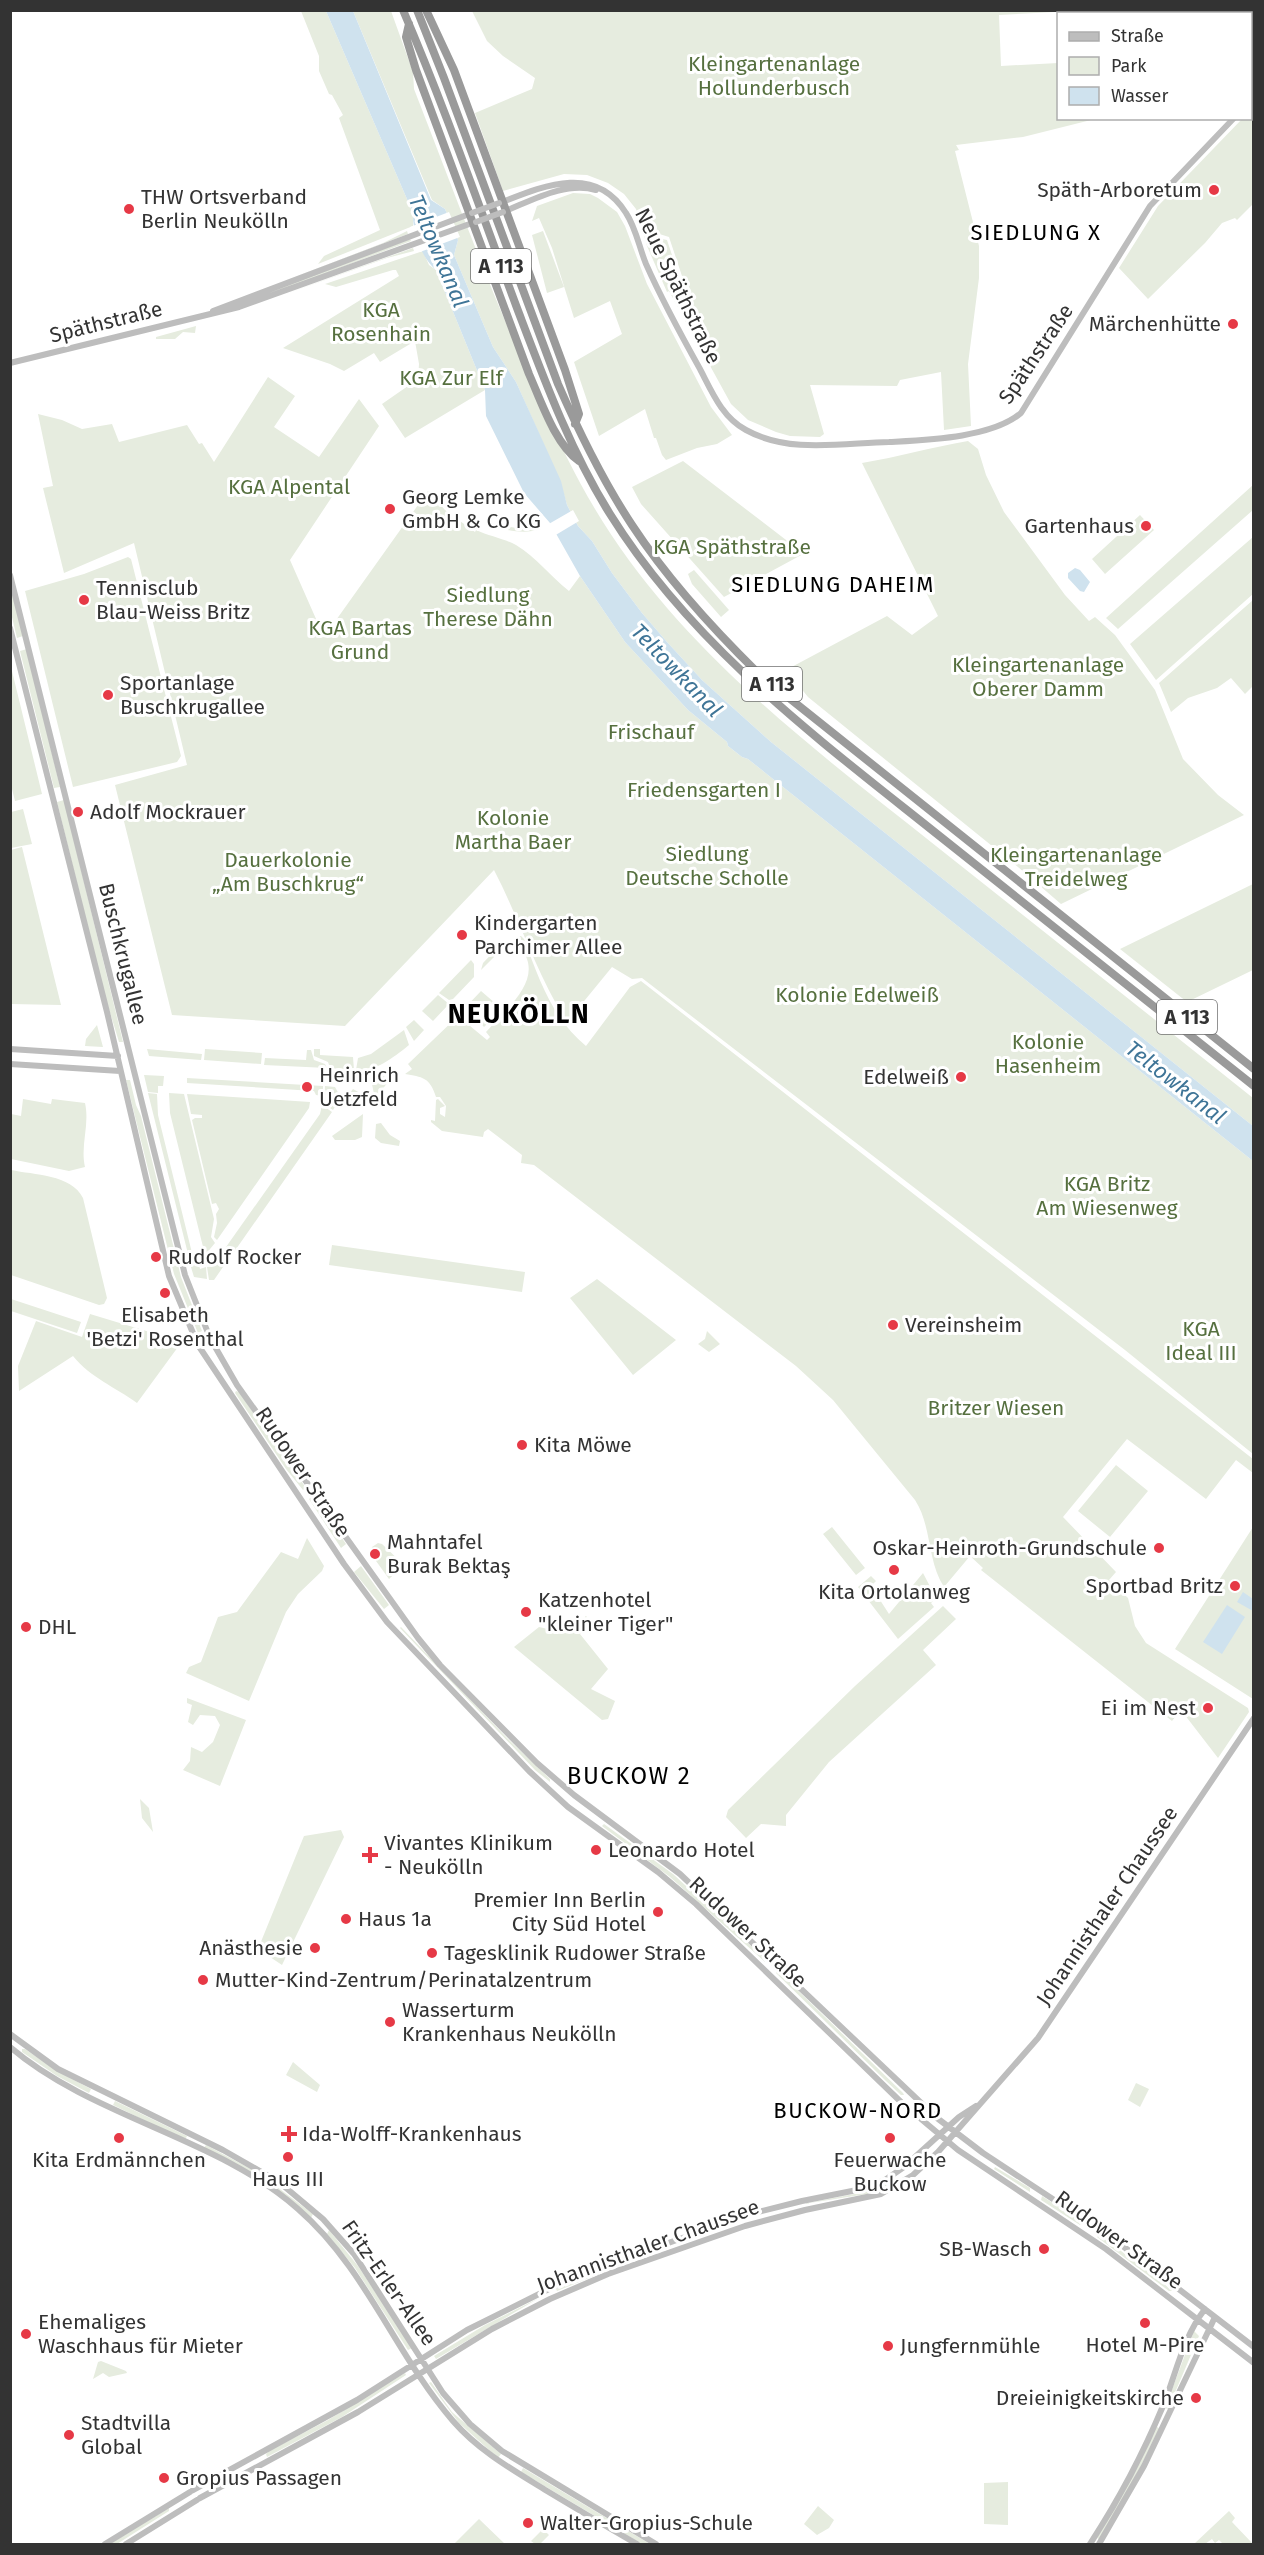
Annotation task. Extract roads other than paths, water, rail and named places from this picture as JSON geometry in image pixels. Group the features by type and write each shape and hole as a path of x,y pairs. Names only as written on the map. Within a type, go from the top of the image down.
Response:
{"highway":[{"name":"A 113","path":"403,10 546,386 581,462 609,514 664,590 707,639 754,684 1254,1086"},
{"name":"A 113","path":"417,10 575,424 632,525 673,581 716,631 759,674 1254,1069"},
{"path":"426,10 454,70 567,377 579,414 575,424"},
{"path":"409,24 406,37 416,70 529,374 548,416 569,453 581,462"}],"main road":[{"name":"Späthstraße","path":"742,428 775,441 835,446 949,436 989,429 1012,420 1028,404 1150,206 1232,120"},
{"name":"Neue Späthstraße","path":"247,301 501,202 550,185 567,182 586,183 615,200 627,214 659,291 706,382 723,410 742,428"},
{"path":"247,301 567,189 582,188 602,191"},
{"name":"Späthstraße","path":"10,363 210,313 247,301"},
{"name":"Buschkrugallee","path":"10,575 185,1275 210,1338"},
{"name":"Buschkrugallee","path":"10,628 118,1056 169,1276 198,1345"},
{"path":"15,645 27,642"},
{"path":"53,796 65,793"},
{"path":"10,1049 118,1056"},
{"path":"10,1064 120,1071"},
{"name":"Rudower Straße","path":"210,1338 237,1385 409,1625 440,1665 537,1763 574,1795 680,1874 955,2133 988,2157 1088,2221 1253,2347"},
{"name":"Rudower Straße","path":"198,1345 344,1564 387,1622 529,1771 568,1807 658,1872 696,1904 902,2103 958,2150 1081,2231 1172,2298 1254,2363"},
{"name":"Johannisthaler Chaussee","path":"126,2544 198,2499 420,2374 510,2319 590,2282 752,2223 881,2194 913,2175 948,2141 977,2105 1038,2038 1254,1718"},
{"name":"Fritz-Erler-Allee","path":"10,2034 58,2069 223,2150 288,2189 323,2219 354,2254 454,2408 495,2446 656,2544"},
{"name":"Fritz-Erler-Allee","path":"10,2047 63,2083 229,2164 275,2191 298,2209 339,2251 358,2276 413,2364 454,2422 484,2451 637,2544"},
{"path":"902,2103 911,2094"},
{"name":"Johannisthaler Chaussee","path":"105,2544 262,2451 337,2412 504,2310 595,2269 750,2214 802,2200 856,2190 877,2183 904,2167 939,2134 977,2105"},
{"path":"1081,2231 1088,2221"},
{"path":"1172,2298 1179,2289"},
{"path":"1090,2544 1125,2485 1145,2445 1191,2329 1205,2309"},
{"path":"1099,2544 1144,2466 1215,2317"},
{"path":"1246,2356 1253,2347"},
{"path":"262,2451 267,2462"}],"water":[{"name":"Teltowkanal","path":"326,11 353,11 431,200 445,209 458,240 454,255 493,347 516,382 561,481 567,505 578,526 592,541 612,573 642,613 702,680 771,742 1253,1126 1253,1161 748,759 728,746 727,742 688,710 625,642 580,576 550,523 524,493 486,416 485,390 436,270 426,259 419,244 414,228 413,213"},
{"path":"1075,568 1080,570 1090,582 1084,592 1080,591 1068,578 1068,573"},
{"path":"1243,1592 1253,1599 1253,1611 1237,1602"},
{"path":"1227,1605 1245,1617 1222,1654 1203,1642"}],"place":[{"name":"Späth-Arboretum","path":"1214,190"},
{"name":"THW Ortsverband Berlin Neukölln","path":"129,209"},
{"name":"Märchenhütte","path":"1233,324"},
{"name":"Georg Lemke GmbH & Co KG","path":"390,509"},
{"name":"Gartenhaus","path":"1146,526"},
{"name":"Tennisclub Blau-Weiss Britz","path":"84,600"},
{"name":"Sportanlage Buschkrugallee","path":"108,695"},
{"name":"Adolf Mockrauer","path":"78,812"},
{"name":"Kindergarten Parchimer Allee","path":"462,935"},
{"name":"Edelweiß","path":"961,1077"},
{"name":"Heinrich Uetzfeld","path":"307,1087"},
{"name":"Rudolf Rocker","path":"156,1257"},
{"name":"Elisabeth 'Betzi' Rosenthal","path":"165,1293"},
{"name":"Vereinsheim","path":"893,1325"},
{"name":"Kita Möwe","path":"522,1445"},
{"name":"Oskar-Heinroth-Grundschule","path":"1159,1548"},
{"name":"Mahntafel Burak Bektaş","path":"375,1554"},
{"name":"Kita Ortolanweg","path":"894,1570"},
{"name":"Sportbad Britz","path":"1235,1586"},
{"name":"Katzenhotel \"kleiner Tiger\"","path":"526,1612"},
{"name":"DHL","path":"26,1627"},
{"name":"Ei im Nest","path":"1208,1708"},
{"name":"Leonardo Hotel","path":"596,1850"},
{"name":"Vivantes Klinikum - Neukölln","path":"370,1855"},
{"name":"Premier Inn Berlin City Süd Hotel","path":"658,1912"},
{"name":"Haus 1a","path":"346,1919"},
{"name":"Anästhesie","path":"315,1948"},
{"name":"Tagesklinik Rudower Straße","path":"432,1953"},
{"name":"Mutter-Kind-Zentrum/Perinatalzentrum","path":"203,1980"},
{"name":"Wasserturm Krankenhaus Neukölln","path":"390,2022"},
{"name":"Ida-Wolff-Krankenhaus","path":"289,2134"},
{"name":"Kita Erdmännchen","path":"119,2138"},
{"name":"Feuerwache Buckow","path":"890,2138"},
{"name":"Haus III","path":"288,2157"},
{"name":"SB-Wasch","path":"1044,2249"},
{"name":"Hotel M-Pire","path":"1145,2323"},
{"name":"Ehemaliges Waschhaus für Mieter","path":"26,2334"},
{"name":"Jungfernmühle","path":"888,2346"},
{"name":"Dreieinigkeitskirche","path":"1196,2398"},
{"name":"Stadtvilla Global","path":"69,2435"},
{"name":"Gropius Passagen","path":"164,2478"},
{"name":"Walter-Gropius-Schule","path":"528,2523"}],"district":[{"name":"SIEDLUNG X","path":"1036,232"},
{"name":"SIEDLUNG DAHEIM","path":"833,584"},
{"name":"NEUKÖLLN","path":"519,1014"},
{"name":"BUCKOW 2","path":"629,1776"},
{"name":"BUCKOW-NORD","path":"858,2110"}],"park label":[{"name":"Kleingartenanlage Hollunderbusch","path":"774,76"},
{"name":"KGA Rosenhain","path":"381,322"},
{"name":"KGA Zur Elf","path":"451,378"},
{"name":"KGA Alpental","path":"289,487"},
{"name":"KGA Späthstraße","path":"732,547"},
{"name":"Siedlung Therese Dähn","path":"488,607"},
{"name":"KGA Bartas Grund","path":"360,640"},
{"name":"Kleingartenanlage Oberer Damm","path":"1038,677"},
{"name":"Frischauf","path":"651,732"},
{"name":"Friedensgarten I","path":"704,790"},
{"name":"Kolonie Martha Baer","path":"513,830"},
{"name":"Siedlung Deutsche Scholle","path":"707,866"},
{"name":"Kleingartenanlage Treidelweg","path":"1076,867"},
{"name":"Dauerkolonie „Am Buschkrug“","path":"288,872"},
{"name":"Kolonie Edelweiß","path":"857,995"},
{"name":"Kolonie Hasenheim","path":"1048,1054"},
{"name":"KGA Britz Am Wiesenweg","path":"1107,1196"},
{"name":"KGA Ideal III","path":"1201,1341"},
{"name":"Britzer Wiesen","path":"996,1408"}]}
